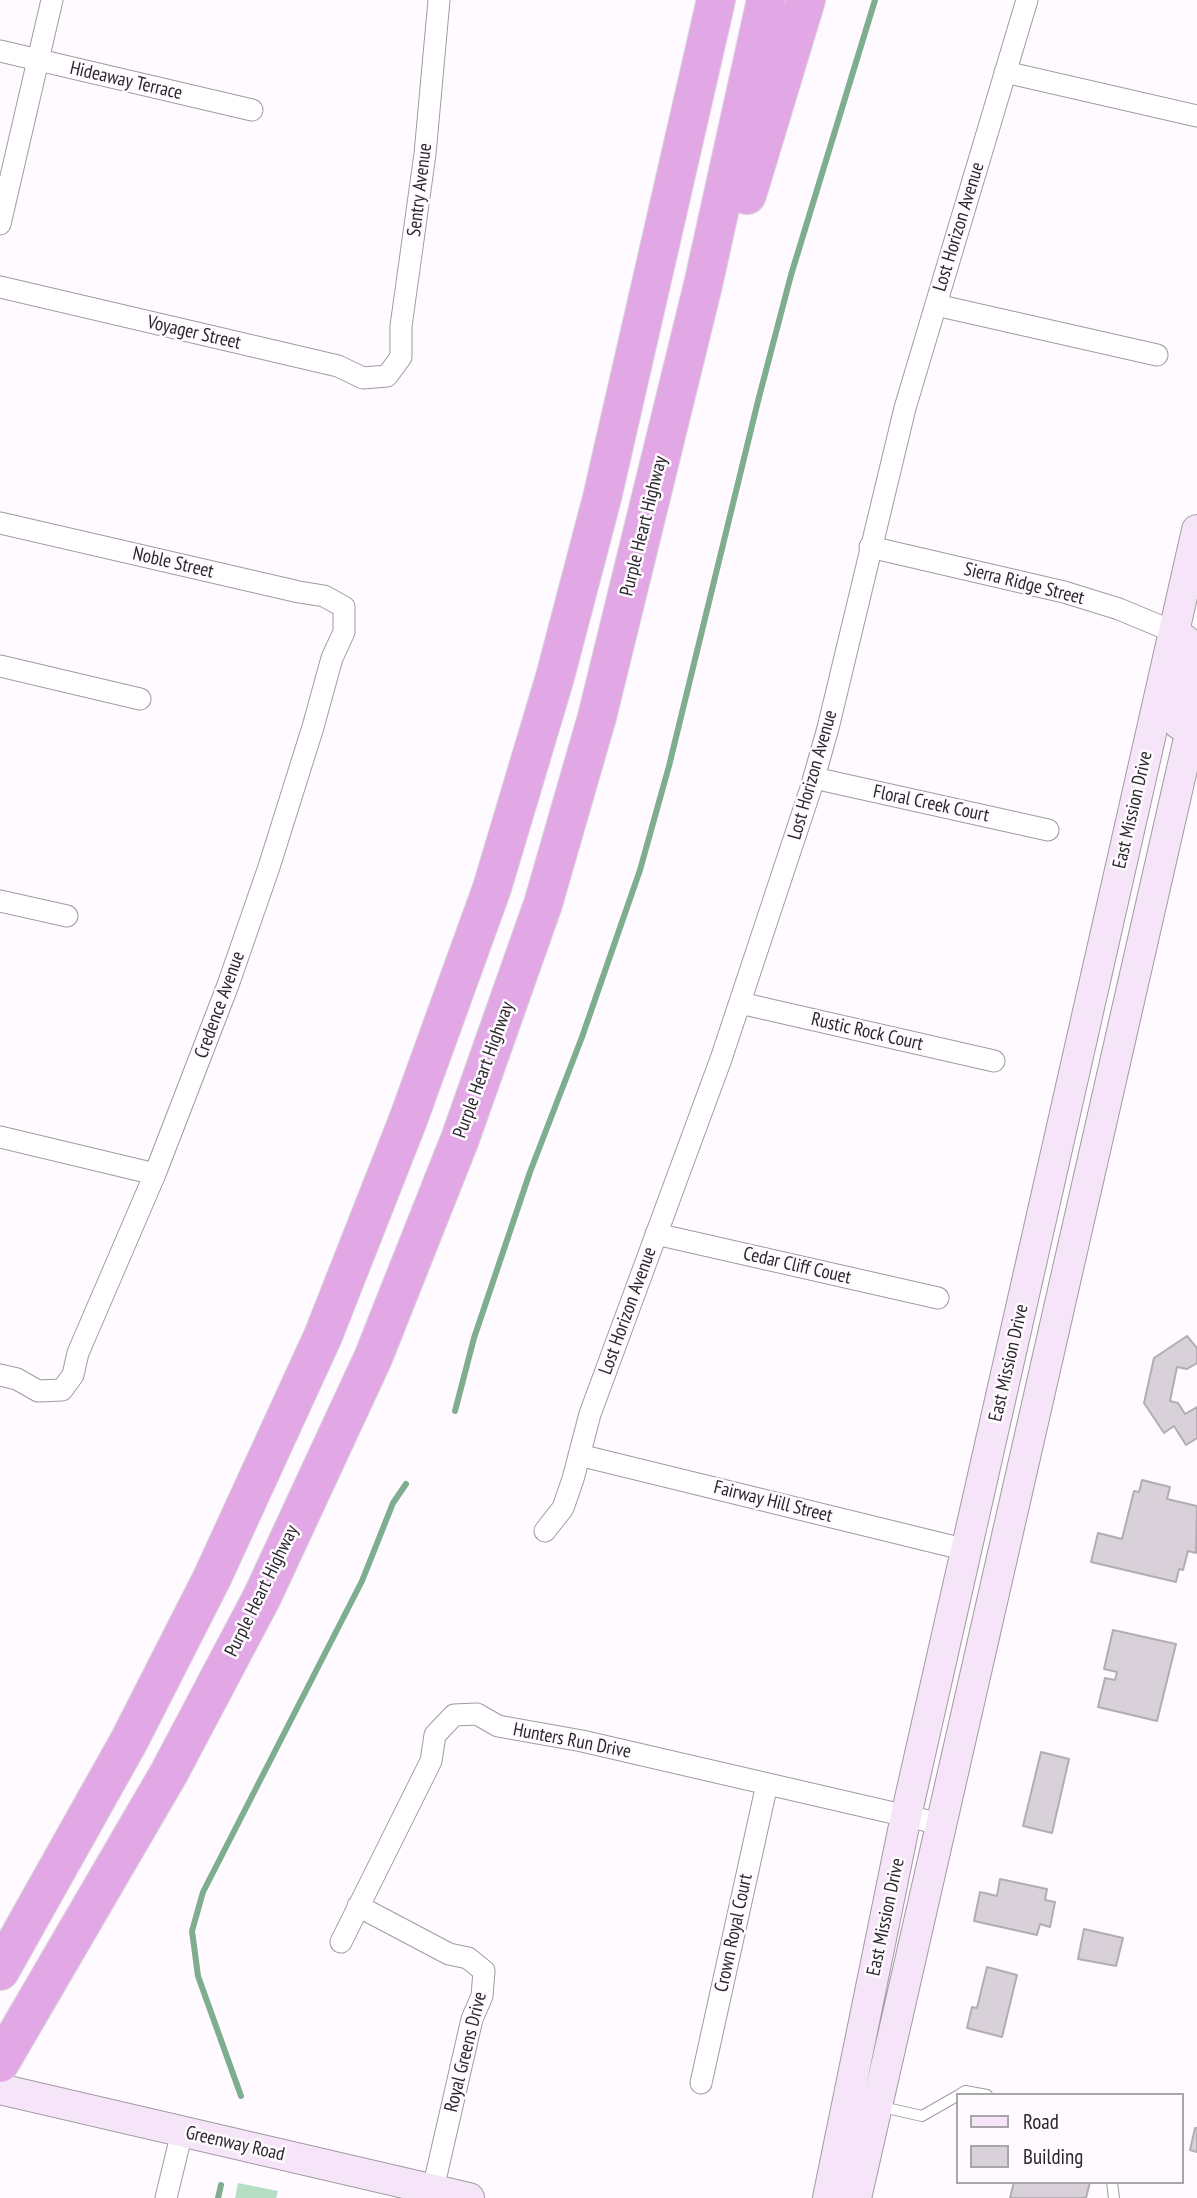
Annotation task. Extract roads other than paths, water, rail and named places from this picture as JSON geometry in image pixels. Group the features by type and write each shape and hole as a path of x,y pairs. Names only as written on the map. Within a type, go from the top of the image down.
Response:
{"highway":[{"path":"633,365 693,0"},
{"path":"0,1971 129,1741 212,1578 323,1336 403,1133 492,888 555,677 602,498 716,0"},
{"name":"Purple Heart Highway","path":"0,2063 169,1773 262,1597 373,1358 460,1139 542,904 597,717 703,285 766,0"},
{"path":"703,285 744,203 806,0"}],"street":[{"path":"0,224 52,0"},
{"name":"Sentry Avenue","path":"387,376 401,357 401,326 425,154 439,0"},
{"name":"Lost Horizon Avenue","path":"545,1531 563,1508 590,1414 721,1059 814,778 905,408 1027,0"},
{"name":"Hideaway Terrace","path":"0,51 252,110"},
{"path":"1005,72 1197,116"},
{"name":"Voyager Street","path":"0,287 338,366 363,378 387,376"},
{"path":"936,305 1157,355"},
{"name":"Noble Street","path":"0,523 324,596 344,607"},
{"name":"East Mission Drive","path":"828,2198 906,1816 1197,530"},
{"name":"Sierra Ridge Street","path":"870,547 1064,592 1119,609 1174,632"},
{"name":"Credence Avenue","path":"0,1375 17,1379 38,1391 62,1390 73,1376 78,1353 155,1174 224,997 269,867 332,658 344,632 344,607"},
{"path":"1156,883 1155,832 1191,669 1190,644 1174,632"},
{"path":"0,666 140,699"},
{"name":"East Mission Drive","path":"856,2198 1197,703"},
{"name":"Floral Creek Court","path":"814,778 1048,830"},
{"path":"0,901 67,916"},
{"name":"Rustic Rock Court","path":"740,1003 994,1061"},
{"path":"0,1137 155,1174"},
{"name":"Cedar Cliff Couet","path":"656,1234 938,1298"},
{"name":"Fairway Hill Street","path":"579,1455 967,1549"},
{"name":"Hunters Run Drive","path":"341,1942 432,1761 435,1735 454,1715 477,1714 498,1726 582,1741 941,1824"},
{"name":"Crown Royal Court","path":"701,2083 766,1784"},
{"name":"Royal Greens Drive","path":"358,1906 449,1954 468,1958 484,1971 482,1996 472,2019 433,2189"},
{"name":"Greenway Road","path":"0,2089 469,2198"},
{"path":"166,2198 181,2132"}],"lane":[{"path":"878,2106 922,2116 956,2096"}],"waterway":[{"path":"455,1411 474,1338 530,1172 582,1037 640,870 669,766 791,275 875,0"},
{"path":"241,2096 198,1976 192,1931 203,1892 362,1581 393,1503 406,1484"},
{"path":"218,2198 221,2185"}]}
